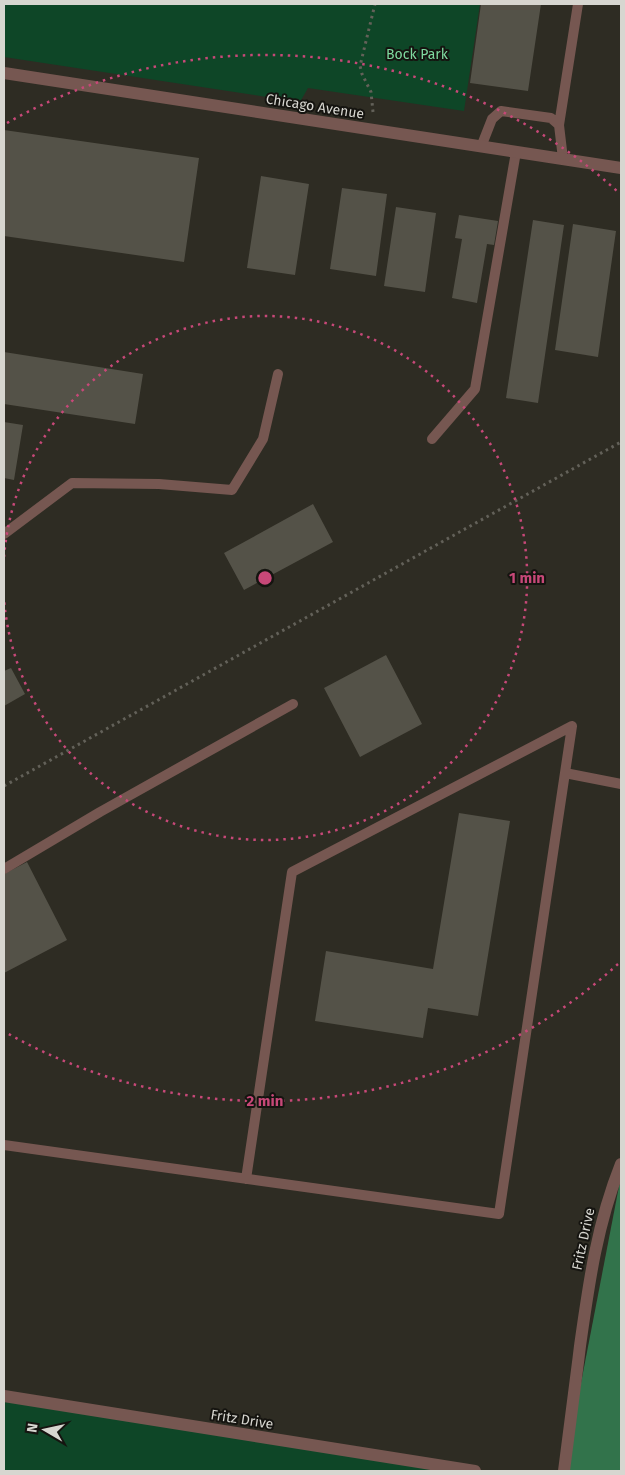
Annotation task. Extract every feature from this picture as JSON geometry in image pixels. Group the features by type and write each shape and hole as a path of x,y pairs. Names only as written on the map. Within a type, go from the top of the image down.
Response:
{"street":[{"name":"Chicago Avenue","path":"4,73 621,168"},
{"name":"Fritz Drive","path":"564,1471 586,1301 596,1242 609,1194 621,1164"},
{"name":"Fritz Drive","path":"4,1396 475,1471"}],"lane":[{"path":"562,159 559,125 578,4"},
{"path":"482,147 492,119 501,111 551,118 559,125"},
{"path":"432,439 475,389 516,152"},
{"path":"4,534 72,483 158,484 232,490 263,440 278,374"},
{"path":"4,869 100,812 293,704"},
{"path":"4,1145 246,1179 499,1214 572,726 292,872 246,1179"},
{"path":"565,773 621,784"}],"path":[{"path":"375,4 360,66 371,92 376,130"},
{"path":"4,786 621,442"}],"green space":[{"name":"Bock Park","path":"4,4 480,4 464,111 308,88 300,102 4,57"},
{"path":"621,1176 621,1471 564,1471"},
{"path":"4,1396 488,1471 4,1471"}],"building":[{"path":"481,4 541,4 528,91 470,83"},
{"path":"4,130 199,158 184,262 4,236"},
{"path":"261,176 309,184 295,275 247,268"},
{"path":"342,188 387,194 376,276 330,269"},
{"path":"396,207 436,213 425,292 384,286"},
{"path":"459,215 498,221 494,245 487,244 477,303 452,298 462,239 455,238"},
{"path":"533,220 564,225 538,403 506,398"},
{"path":"573,224 616,231 598,357 555,350"},
{"path":"4,352 143,374 135,424 4,404"},
{"path":"4,422 23,425 14,480 4,478"},
{"path":"313,504 333,542 244,590 224,553"},
{"path":"386,655 422,724 360,757 324,688"},
{"path":"11,668 25,694 4,706 4,671"},
{"path":"459,813 510,821 478,1016 428,1008 423,1038 315,1021 326,951 433,969"},
{"path":"27,862 67,940 4,973 4,874"}]}
